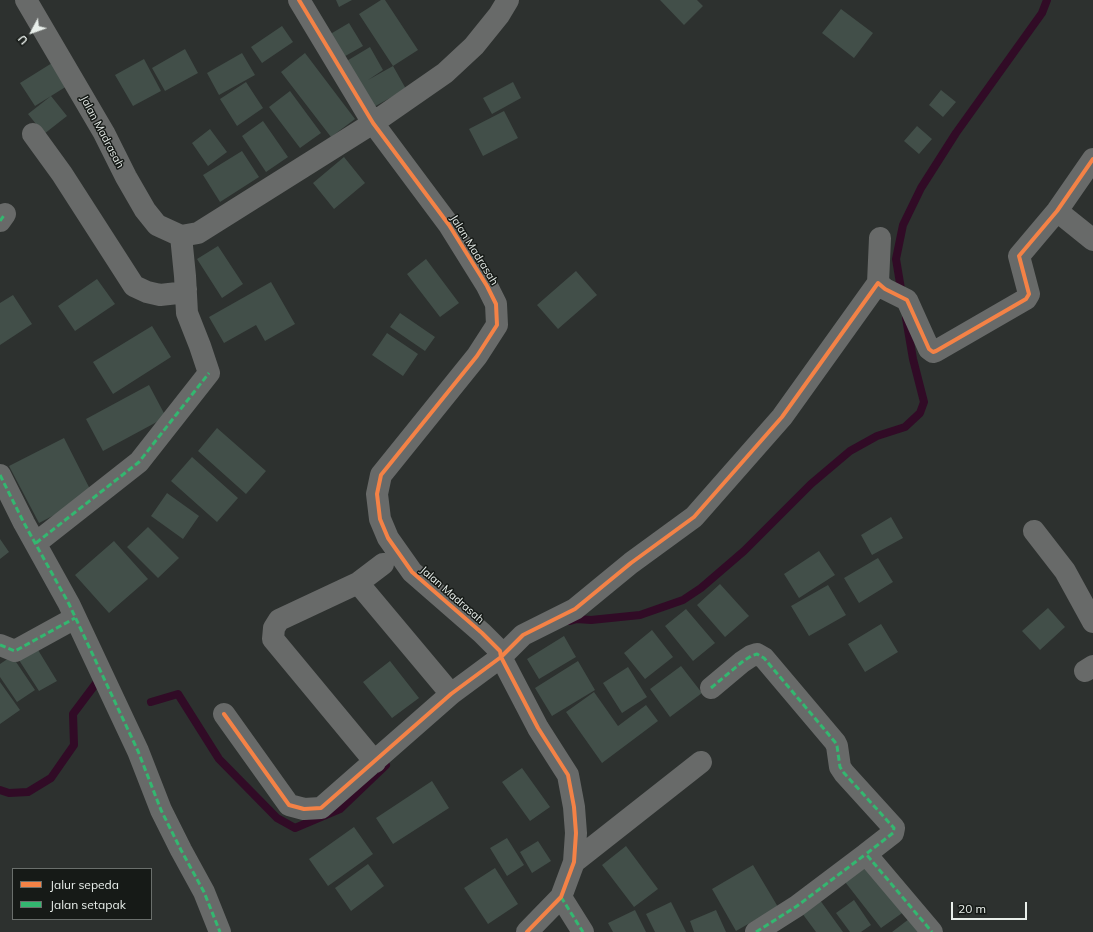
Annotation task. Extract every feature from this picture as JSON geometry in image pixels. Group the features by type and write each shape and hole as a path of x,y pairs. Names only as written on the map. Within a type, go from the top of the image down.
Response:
{"street":[{"name":"Jalan Madrasah","path":"26,0 100,126 145,210 157,225 189,234"},
{"name":"Jalan Madrasah","path":"299,0 304,11 373,123 449,225 487,286 496,304 497,324 476,356 381,476 377,494 380,519 388,538 412,572 482,633 500,651 501,657 538,728 568,775 575,813 576,833 574,862 560,897 527,932"},
{"path":"36,543 139,462 209,373 187,313 186,289 189,234 373,123 445,73 474,46 508,0"},
{"path":"33,134 62,174 134,286 147,292 160,295 178,293 186,289"},
{"path":"881,286 907,300 929,349 933,352 1020,303 1028,297 1029,294 1019,256 1056,211 1093,159"},
{"path":"1056,211 1093,240"},
{"path":"224,714 289,805 304,809 321,808 451,694 501,657 523,635 575,609 631,563 694,517 782,417 881,286 880,238"},
{"path":"0,475 75,618 138,751 161,810 180,850 204,892 220,932"},
{"path":"1034,531 1065,571 1093,622"},
{"path":"375,762 273,639 274,628 279,620 358,583 383,564"},
{"path":"358,583 451,694"},
{"path":"0,645 15,651 75,618"},
{"path":"711,688 751,656 757,654 764,658 835,742 840,767 844,773 894,828 893,833 866,854 797,906 756,932"},
{"path":"574,862 701,762"},
{"path":"866,854 932,932"},
{"path":"560,897 583,932"}],"building":[{"path":"336,0 352,0 339,7"},
{"path":"381,0 385,0 418,50 393,66 359,14"},
{"path":"660,0 697,0 703,6 684,25"},
{"path":"841,9 873,33 854,58 822,33"},
{"path":"349,23 363,46 340,59 327,36"},
{"path":"282,26 293,42 262,63 251,47"},
{"path":"370,47 383,70 368,80 393,66 406,89 372,108 345,62"},
{"path":"185,49 198,73 165,91 152,68"},
{"path":"242,53 255,75 219,95 207,73"},
{"path":"305,53 355,119 331,137 281,72"},
{"path":"144,59 161,91 133,106 115,75"},
{"path":"52,63 67,86 35,106 20,83"},
{"path":"246,82 263,108 237,126 220,99"},
{"path":"513,82 521,98 492,114 483,98"},
{"path":"941,90 956,102 943,117 929,105"},
{"path":"290,91 321,133 300,148 269,107"},
{"path":"51,96 67,116 44,134 28,114"},
{"path":"504,111 518,138 483,156 469,129"},
{"path":"263,121 288,157 266,172 242,136"},
{"path":"917,126 932,139 919,154 904,141"},
{"path":"210,129 227,152 208,166 192,143"},
{"path":"242,151 259,177 220,202 203,175"},
{"path":"344,157 365,183 334,209 313,183"},
{"path":"218,246 243,284 222,298 197,259"},
{"path":"426,259 459,303 440,317 407,274"},
{"path":"576,271 597,295 558,329 537,305"},
{"path":"97,279 115,304 75,331 58,306"},
{"path":"271,282 295,324 265,341 256,325 224,343 209,317"},
{"path":"13,295 32,324 0,345 0,303"},
{"path":"400,313 435,337 425,351 390,327"},
{"path":"152,326 171,357 113,394 93,362"},
{"path":"387,333 418,354 403,376 372,355"},
{"path":"149,385 166,417 103,451 86,419"},
{"path":"217,428 266,471 246,494 198,451"},
{"path":"64,438 93,495 39,523 9,466"},
{"path":"192,457 238,498 217,522 171,481"},
{"path":"167,493 199,516 183,539 151,516"},
{"path":"891,517 903,538 872,555 861,535"},
{"path":"148,527 179,558 158,578 127,547"},
{"path":"0,539 9,552 0,559"},
{"path":"114,541 148,579 109,613 75,575"},
{"path":"819,551 835,575 799,598 784,574"},
{"path":"878,558 893,582 859,603 844,578"},
{"path":"720,584 749,616 725,637 697,605"},
{"path":"828,585 846,615 809,636 791,606"},
{"path":"1048,608 1065,627 1040,650 1022,631"},
{"path":"686,609 715,643 693,661 665,626"},
{"path":"881,624 898,652 865,672 848,644"},
{"path":"652,630 673,657 645,679 624,653"},
{"path":"564,636 576,657 539,679 527,659"},
{"path":"35,645 57,681 39,691 17,657"},
{"path":"12,656 35,690 17,702 0,677 0,664"},
{"path":"390,661 419,698 392,718 363,682"},
{"path":"578,661 595,690 552,716 535,688"},
{"path":"681,666 702,693 670,717 650,689"},
{"path":"628,667 647,697 622,713 603,683"},
{"path":"0,682 20,710 0,724"},
{"path":"594,692 618,726 646,705 658,721 602,763 566,712"},
{"path":"522,768 550,807 530,821 502,782"},
{"path":"432,781 449,808 393,844 376,818"},
{"path":"354,827 373,854 328,886 309,859"},
{"path":"507,838 524,865 507,876 490,848"},
{"path":"538,841 551,861 532,873 520,852"},
{"path":"626,846 658,889 634,907 602,865"},
{"path":"865,860 905,911 881,928 842,878"},
{"path":"368,864 384,886 351,911 335,888"},
{"path":"753,865 778,907 736,931 712,889"},
{"path":"495,868 518,904 488,924 464,888"},
{"path":"817,896 843,932 816,932 799,909"},
{"path":"854,900 871,925 861,932 850,932 836,913"},
{"path":"671,902 686,932 655,932 646,914"},
{"path":"635,910 646,932 613,932 608,923"},
{"path":"716,910 726,932 694,932 690,921"},
{"path":"909,919 920,932 892,932"}],"waterway":[{"path":"902,295 896,259 903,225 921,188 956,133 1042,13 1047,0"},
{"path":"570,621 577,619 591,620 640,615 683,600 701,588 744,551 811,484 850,451 877,436 905,427 920,413 924,402 913,359 906,318"},
{"path":"0,790 9,793 28,792 51,778 74,745 73,714 97,682"},
{"path":"151,702 178,694 219,759 277,818 295,828 340,809 386,765"}],"marked path":[{"path":"0,221 5,214"},
{"path":"36,543 139,462 209,373"},
{"path":"0,475 24,523 69,604 138,751 161,810 204,892 220,932"},
{"path":"0,645 15,651 75,618"},
{"path":"711,688 751,656 757,654 764,658 835,742 840,767 844,773 894,828 893,833 866,854 932,932"},
{"path":"756,932 797,906 866,854"},
{"path":"561,897 583,932"}],"cycle path":[{"path":"299,0 373,123 449,225 487,286 496,304 497,325 477,356 381,475 377,494 380,519 388,538 412,572 482,633 500,651 501,657 538,728 568,775 574,807 576,833 574,862 561,897 527,932"},
{"path":"224,714 289,805 304,809 321,808 451,694 501,657 523,635 575,609 631,563 694,517 782,417 878,283 885,289 907,300 929,349 933,352 1026,299 1029,294 1019,256 1057,211 1093,159"}]}
